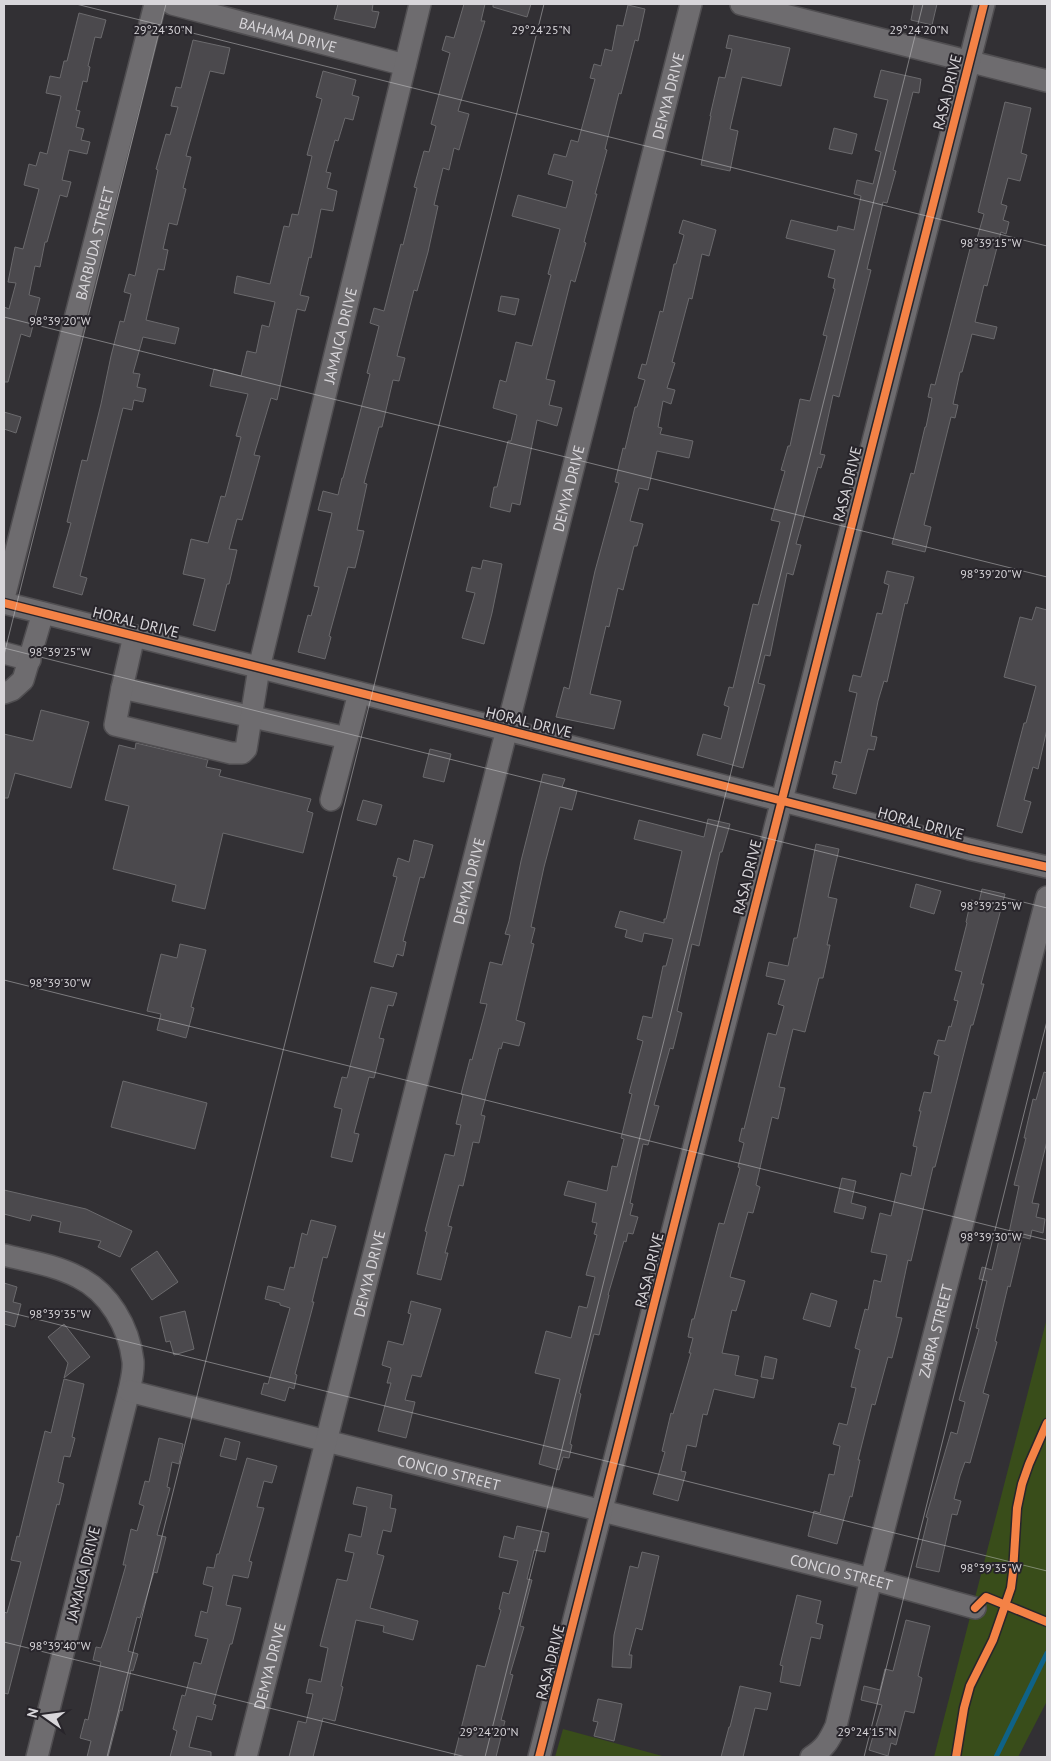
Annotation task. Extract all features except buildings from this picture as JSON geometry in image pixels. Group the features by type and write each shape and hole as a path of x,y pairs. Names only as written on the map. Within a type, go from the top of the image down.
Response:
{"street":[{"name":"BARBUDA STREET","path":"4,598 155,4"},
{"name":"BAHAMA DRIVE","path":"172,4 405,65"},
{"name":"JAMAICA DRIVE","path":"122,688 115,725 230,753 242,753 246,750 259,668 420,4"},
{"name":"DEMYA DRIVE","path":"246,1757 691,4"},
{"path":"741,4 1047,82"},
{"name":"RASA DRIVE","path":"539,1757 603,1511 781,800 984,4"},
{"name":"HORAL DRIVE","path":"4,603 968,849 1047,867"},
{"path":"4,693 12,690 24,680 44,613"},
{"path":"134,636 122,688 347,738"},
{"path":"4,653 30,660"},
{"path":"331,800 359,693"},
{"name":"ZABRA STREET","path":"812,1757 823,1750 836,1726 871,1579 1047,896"},
{"path":"4,1255 60,1269 79,1277 97,1290 112,1306 123,1324 130,1345 133,1362 129,1391"},
{"name":"JAMAICA DRIVE","path":"37,1757 129,1391"},
{"name":"CONCIO STREET","path":"129,1391 871,1579 975,1608"}],"green space":[{"path":"1047,1318 1047,1701 1018,1757 934,1757"},
{"path":"563,1729 666,1757 555,1757"}],"waterway":[{"path":"996,1757 1047,1653"}],"cycle path":[{"path":"539,1757 984,4"},
{"path":"4,603 969,849 1047,867"},
{"path":"956,1757 964,1708 970,1686 993,1640 1011,1588 1017,1508 1022,1484 1047,1423"},
{"path":"975,1608 986,1597 1047,1622"}]}
